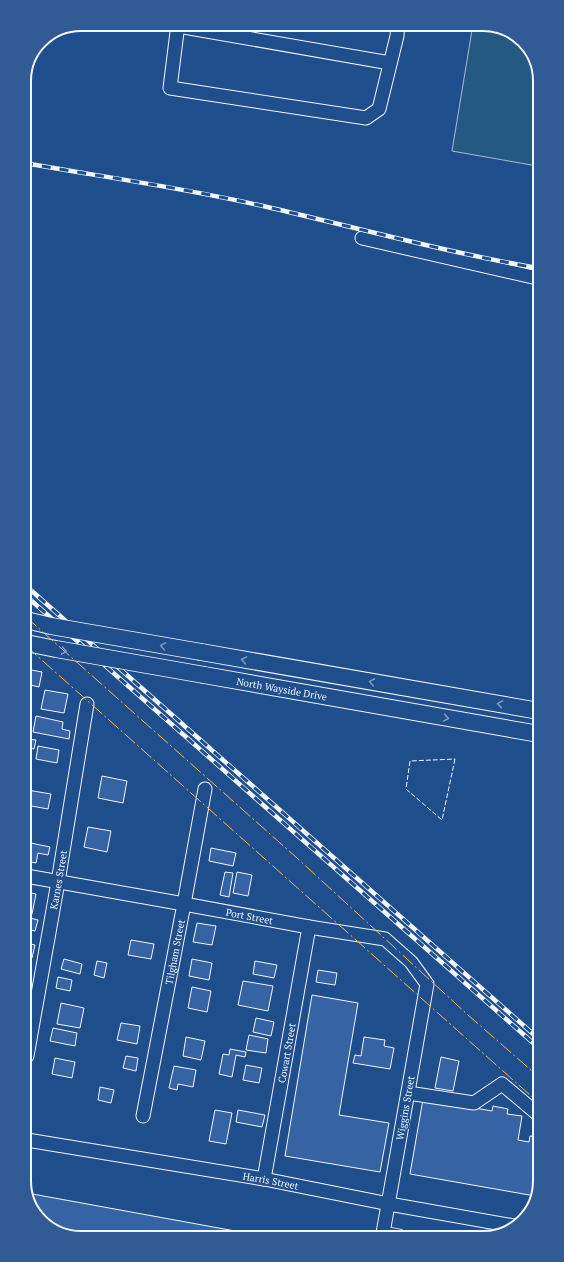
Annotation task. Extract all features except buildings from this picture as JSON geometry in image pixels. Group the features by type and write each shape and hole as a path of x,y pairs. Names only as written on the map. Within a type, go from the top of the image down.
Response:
{"main road":[{"path":"31,621 103,635 533,710"},
{"name":"North Wayside Drive","path":"31,644 533,733"}],"street":[{"path":"177,31 170,88 366,118 378,109 397,31"},
{"path":"211,31 390,63"},
{"path":"362,238 533,277"},
{"name":"Karnes Street","path":"31,1034 58,882 87,704"},
{"name":"Tilgham Street","path":"143,1116 205,789"},
{"name":"Port Street","path":"31,877 309,927 385,939 411,962 427,984 422,1011"},
{"name":"Cowart Street","path":"264,1180 309,927"},
{"name":"Wiggins Street","path":"383,1231 422,1011"},
{"path":"408,1093 474,1103 502,1084 533,1110"},
{"name":"Harris Street","path":"31,1141 264,1180 507,1225"}],"shaded area":[{"path":"472,31 486,31 502,35 513,41 523,51 532,71 533,165 452,151"}],"railway":[{"path":"31,164 174,188 233,200 434,247 533,267"},
{"path":"31,590 533,1034"},
{"path":"31,600 533,1043"}],"fence":[{"path":"455,759 442,820 406,789 410,761 455,759"}],"power":[{"path":"31,621 297,858 468,1015 533,1072"},
{"path":"31,650 533,1098"}]}
